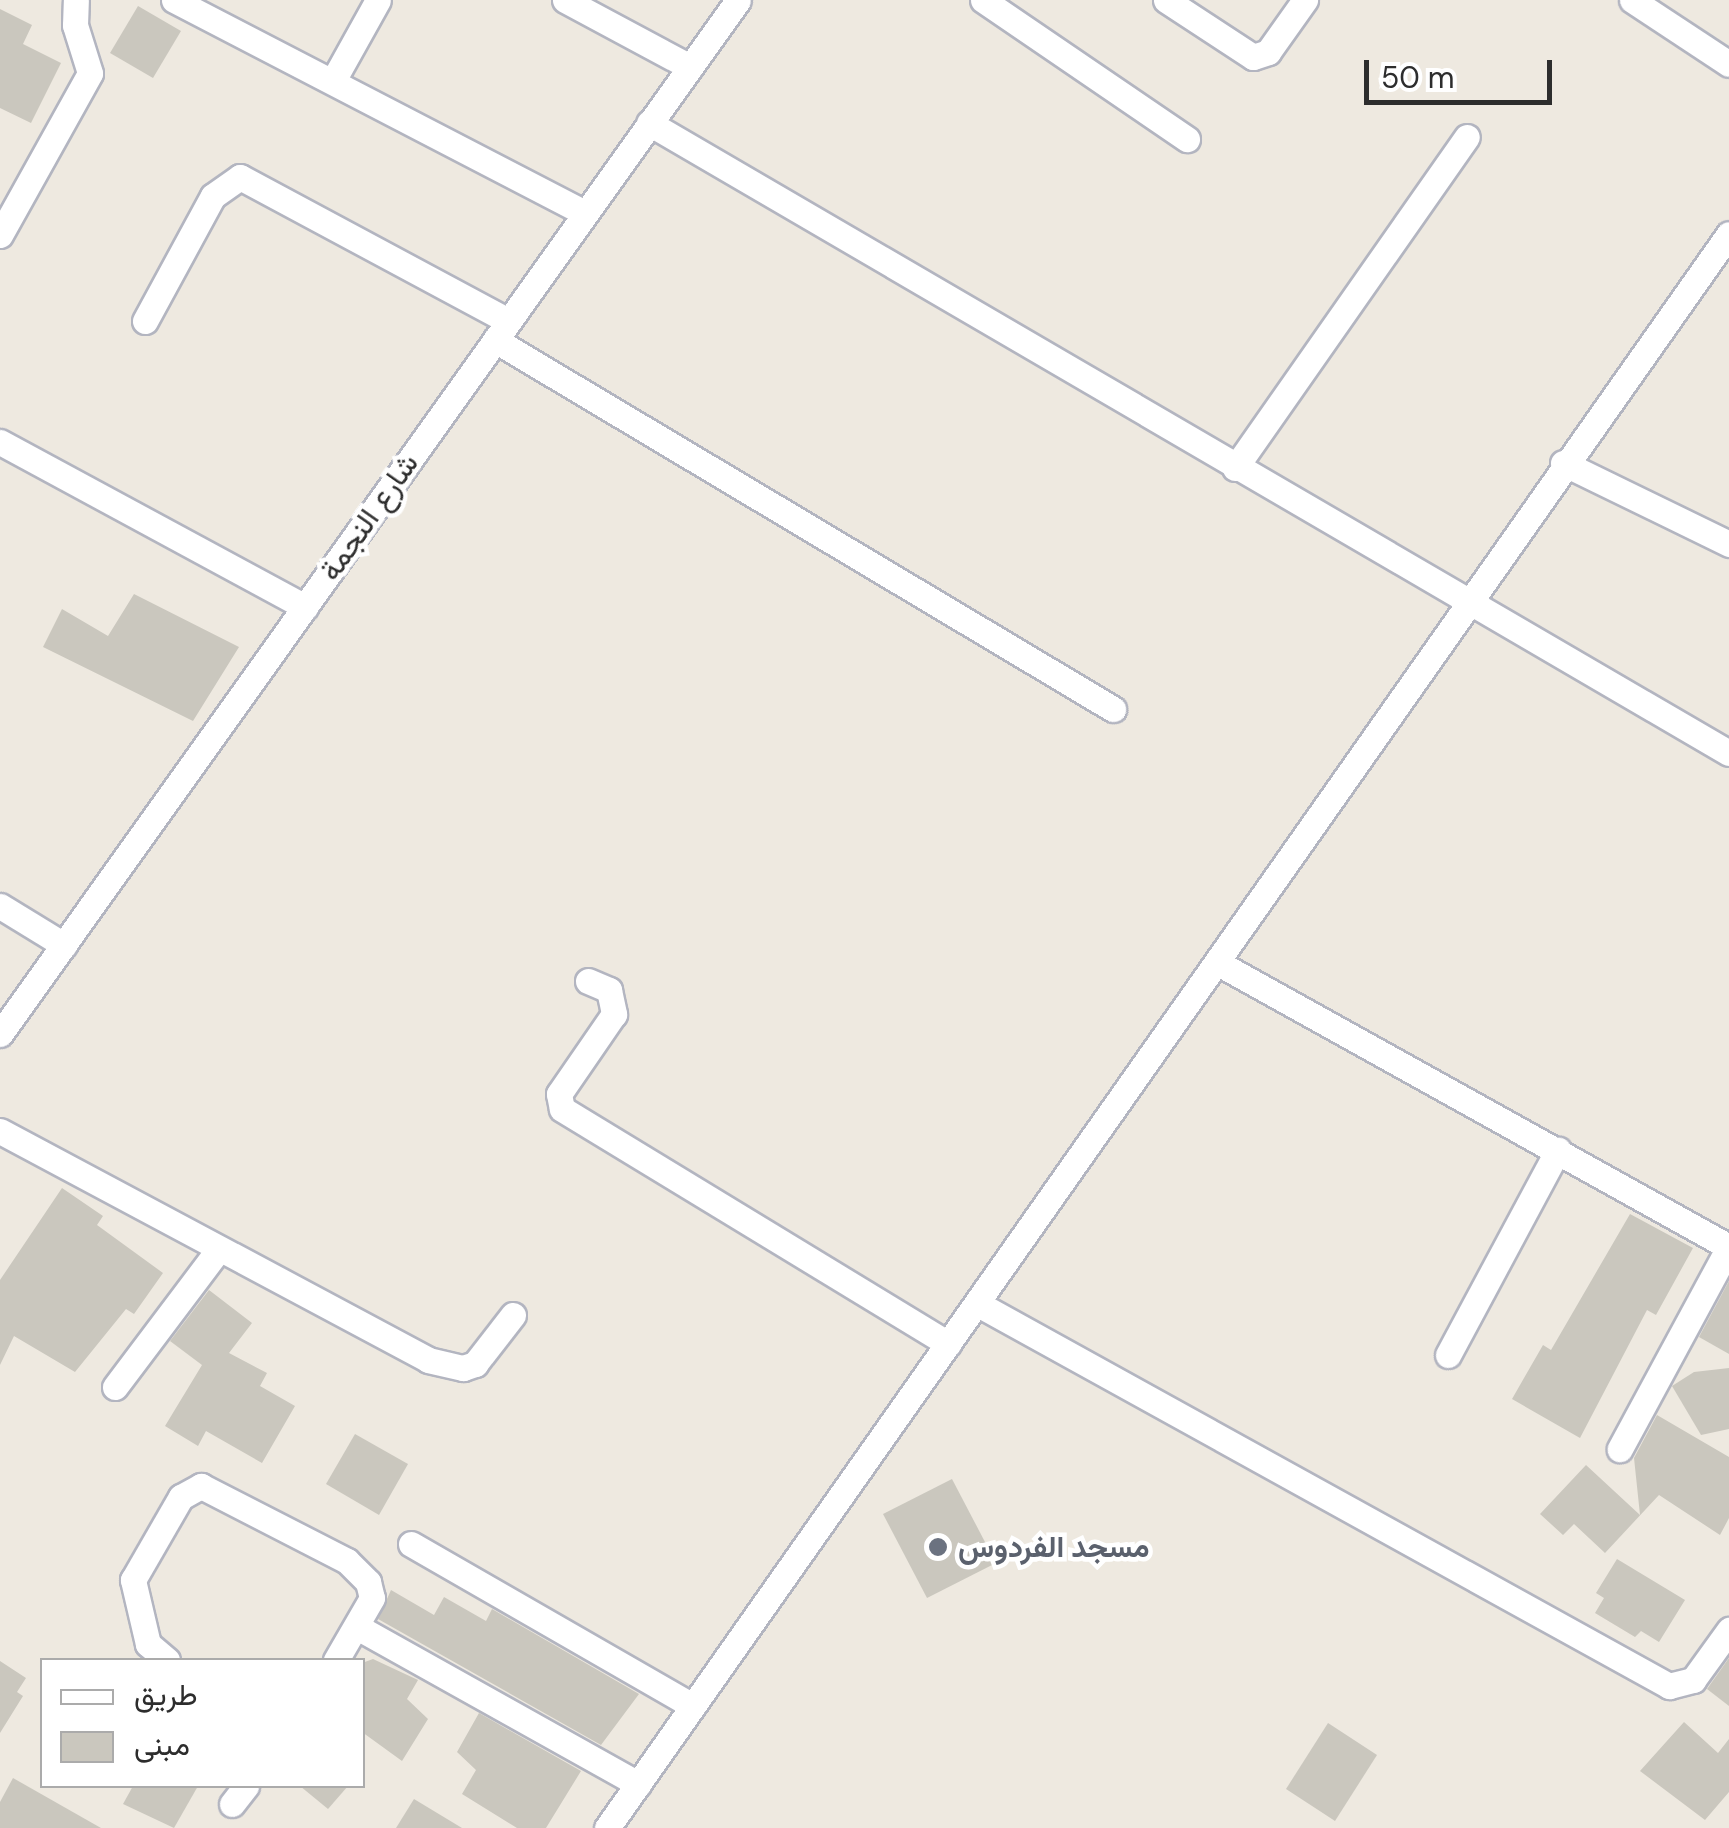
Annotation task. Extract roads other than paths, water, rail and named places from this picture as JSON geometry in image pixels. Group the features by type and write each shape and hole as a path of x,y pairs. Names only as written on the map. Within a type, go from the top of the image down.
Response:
{"street":[{"path":"0,235 90,73 75,26 76,0"},
{"path":"174,0 334,78 585,213"},
{"path":"334,78 378,0"},
{"path":"565,0 690,67"},
{"name":"شارع النجمة","path":"0,1034 738,0"},
{"path":"983,0 1187,140"},
{"path":"1166,0 1253,57 1268,52 1306,0"},
{"path":"1632,0 1729,64"},
{"path":"649,123 1729,753"},
{"path":"1235,468 1467,138"},
{"path":"146,321 213,196 240,177 502,330 1113,709"},
{"path":"607,1828 1218,963 1562,463 1729,234"},
{"path":"0,442 305,606"},
{"path":"1562,463 1729,544"},
{"path":"0,906 64,946"},
{"path":"1218,963 1729,1248 1620,1449"},
{"path":"588,981 609,990 614,1014 559,1094 562,1109 948,1344"},
{"path":"0,1131 447,1366 475,1364 513,1315"},
{"path":"1448,1355 1558,1150"},
{"path":"114,1387 219,1248"},
{"path":"978,1304 1669,1686 1692,1680 1729,1630"},
{"path":"165,1658 148,1644 133,1580 181,1497 201,1486 357,1570 372,1598 359,1628 337,1658"},
{"path":"411,1544 692,1706"},
{"path":"359,1628 638,1784"}],"place":[{"name":"مسجد الفردوس","path":"938,1547"}]}
